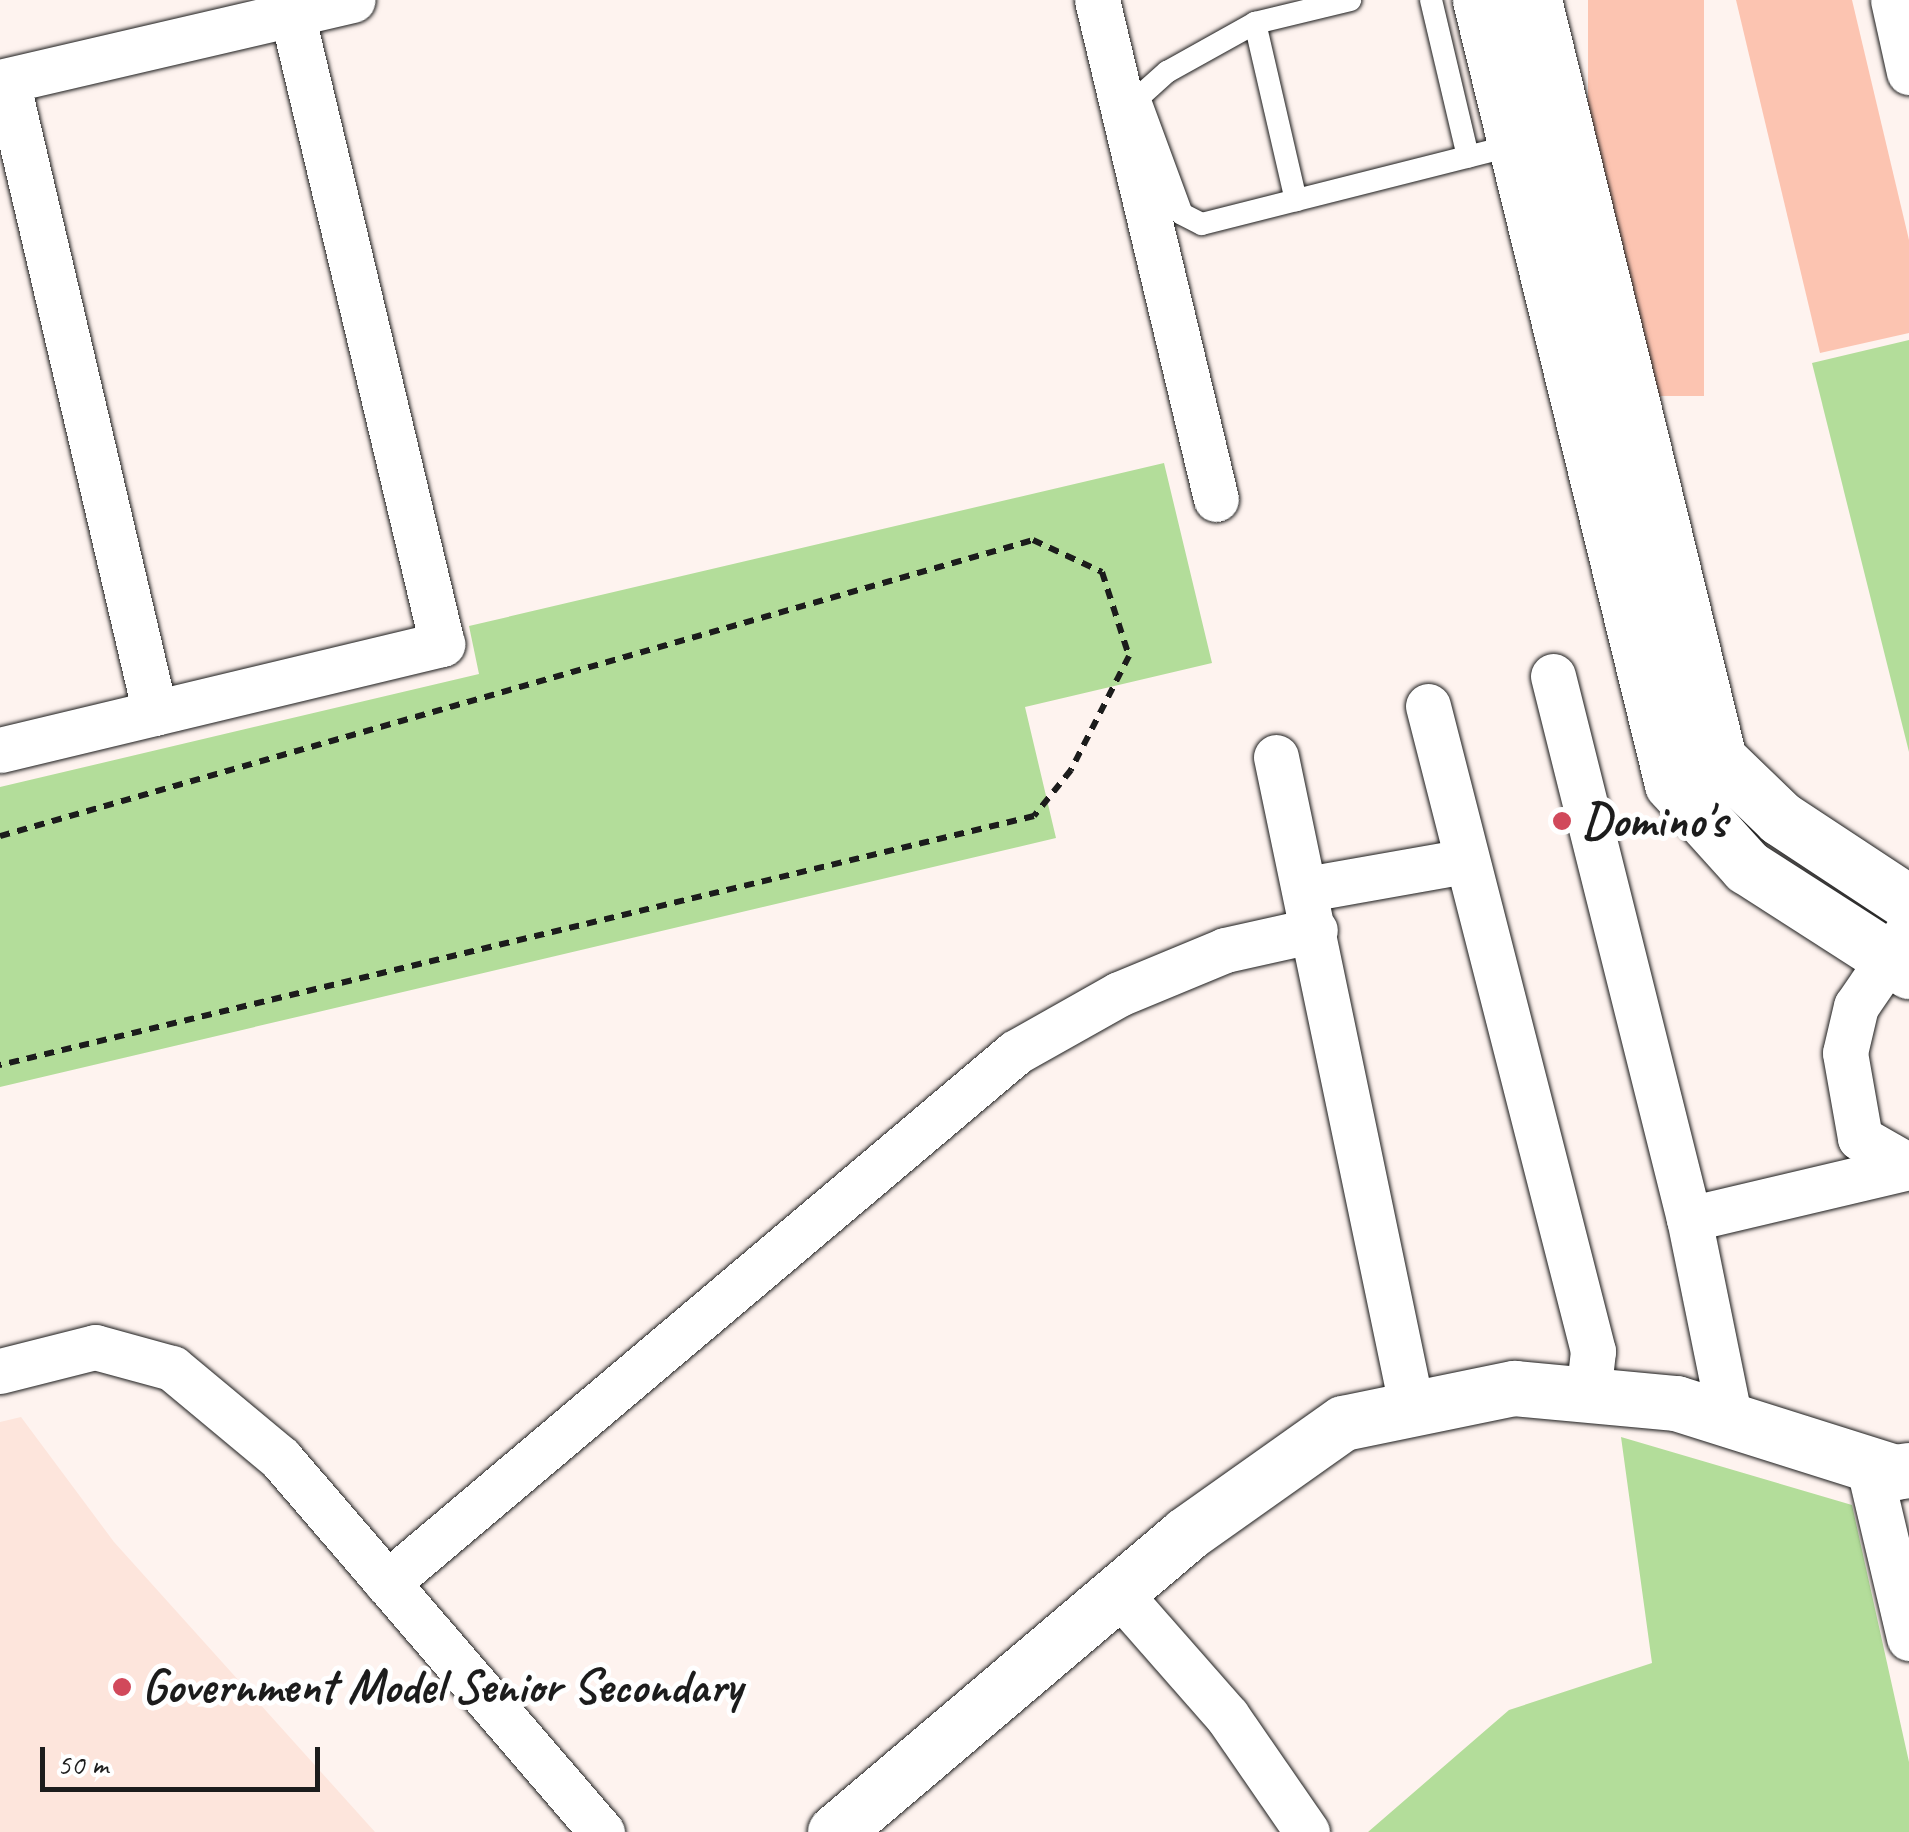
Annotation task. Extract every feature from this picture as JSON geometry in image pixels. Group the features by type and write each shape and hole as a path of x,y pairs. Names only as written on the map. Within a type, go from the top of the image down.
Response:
{"street":[{"path":"155,713 4,81 353,0"},
{"path":"1097,0 1130,98 1216,498"},
{"path":"1480,0 1720,759 1780,818 1909,903"},
{"path":"1534,0 1526,141 1672,784 1747,867 1902,952 1856,1006 1845,1054 1860,1138 1909,1167"},
{"path":"1893,0 1909,72"},
{"path":"0,750 442,644 292,14"},
{"path":"1553,676 1689,1219 1730,1420"},
{"path":"1428,706 1593,1350 1588,1395"},
{"path":"1276,757 1311,910 1412,1409"},
{"path":"388,1582 1016,1052 1119,994 1311,910 1465,861"},
{"path":"1689,1219 1909,1167"},
{"path":"0,1371 95,1347 172,1368 280,1458 602,1832"},
{"path":"835,1832 1186,1534 1343,1423 1514,1388 1676,1404 1888,1466 1909,1638"},
{"path":"1118,1592 1227,1716 1308,1832"}],"lane":[{"path":"1350,0 1255,23 1167,72 1130,98 1188,221 1202,224 1526,141 1431,0"},
{"path":"1255,23 1296,200"}],"path":[{"path":"0,836 1032,540 1102,572 1129,656 1071,770 1034,816 0,1065"}],"shaded area":[{"name":"Government Model Senior Secondary","path":"21,1417 114,1542 375,1832 0,1832 0,1422"}],"green space":[{"path":"1909,340 1909,752 1812,363"},
{"path":"1164,463 1212,663 1025,707 1056,838 0,1087 0,787 479,674 469,626"},
{"path":"1621,1437 1852,1505 1909,1762 1909,1832 1368,1832 1509,1710 1652,1663"}],"building":[{"path":"1588,0 1704,0 1704,396 1588,396"},
{"path":"1736,0 1852,0 1909,240 1909,333 1820,353"}],"place":[{"name":"Domino's","path":"1562,821"},
{"name":"Government Model Senior Secondary","path":"122,1687"}]}
